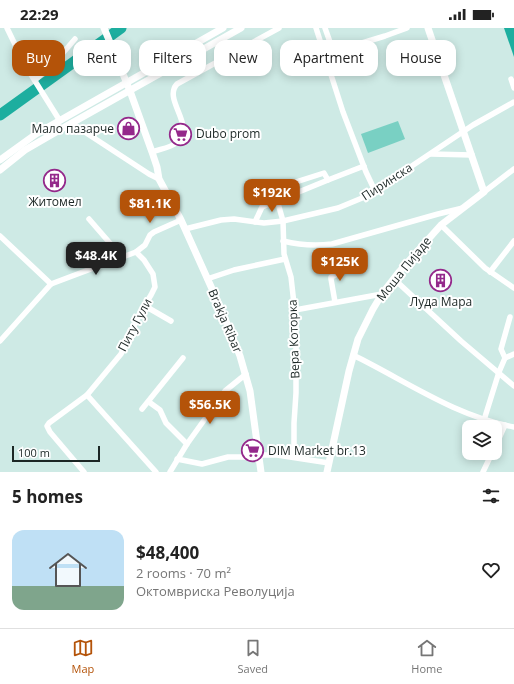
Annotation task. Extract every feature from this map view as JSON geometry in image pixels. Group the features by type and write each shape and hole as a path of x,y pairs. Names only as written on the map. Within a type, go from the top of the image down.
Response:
{"street":[{"path":"7,28 22,59 60,121"},
{"name":"Brakja Ribar","path":"104,28 127,82 158,167 159,179 181,220 233,337 246,374 250,391 261,472"},
{"path":"0,160 30,138 223,28"},
{"path":"0,170 25,150 241,28"},
{"path":"152,152 177,143 184,131 173,90 177,84 279,28"},
{"path":"316,28 320,40"},
{"path":"368,40 396,30 407,28"},
{"path":"428,28 484,192"},
{"path":"328,29 330,40"},
{"path":"35,80 56,61 75,39"},
{"path":"332,76 343,112 375,191"},
{"path":"510,79 514,88"},
{"name":"Пиринска","path":"185,229 222,220 234,219 264,223 283,221 350,204 367,196 464,132 514,102"},
{"path":"71,124 159,179"},
{"path":"431,154 472,155"},
{"path":"255,222 259,210 262,207 364,166"},
{"name":"Моша Пијаде","path":"327,472 353,355 365,324 382,294 441,225 514,169"},
{"path":"252,196 324,173 328,180"},
{"name":"Вера Которка","path":"277,200 283,221 284,254 291,277 297,336 294,458"},
{"path":"283,241 321,246 332,244 463,208"},
{"path":"89,218 122,257"},
{"path":"0,341 51,284 136,252 145,245 150,234 181,220"},
{"path":"441,225 490,272 514,288"},
{"path":"0,236 51,284"},
{"path":"490,272 514,241"},
{"name":"Питу Гули","path":"84,472 50,432 47,426 49,422 87,395 121,354 140,313 155,287 155,281 149,267 136,252"},
{"path":"207,279 234,270 286,259"},
{"path":"335,302 331,279 332,277 354,267"},
{"path":"394,279 461,341 514,386"},
{"path":"295,310 382,294"},
{"path":"145,306 171,321"},
{"path":"505,358 501,349 510,317"},
{"path":"353,355 451,406 484,420 505,358 514,354"},
{"path":"142,409 183,358"},
{"path":"170,472 187,444 224,391 246,374"},
{"path":"87,395 156,472"},
{"path":"149,402 160,410 166,423 187,444"},
{"path":"502,424 514,427"},
{"path":"502,432 505,425"},
{"path":"177,459 202,464 228,457 277,455 329,462"},
{"path":"483,472 489,460"}],"shaded area":[{"path":"504,28 514,28 514,57"},
{"path":"398,121 405,139 368,153 361,134"}],"waterway":[{"path":"0,115 121,28"}],"place":[{"name":"Мало пазарче","path":"129,129"},
{"name":"Dubo prom","path":"180,134"},
{"name":"Житомел","path":"55,181"},
{"name":"Луда Мара","path":"441,281"},
{"name":"DIM Market br.13","path":"253,451"}]}
